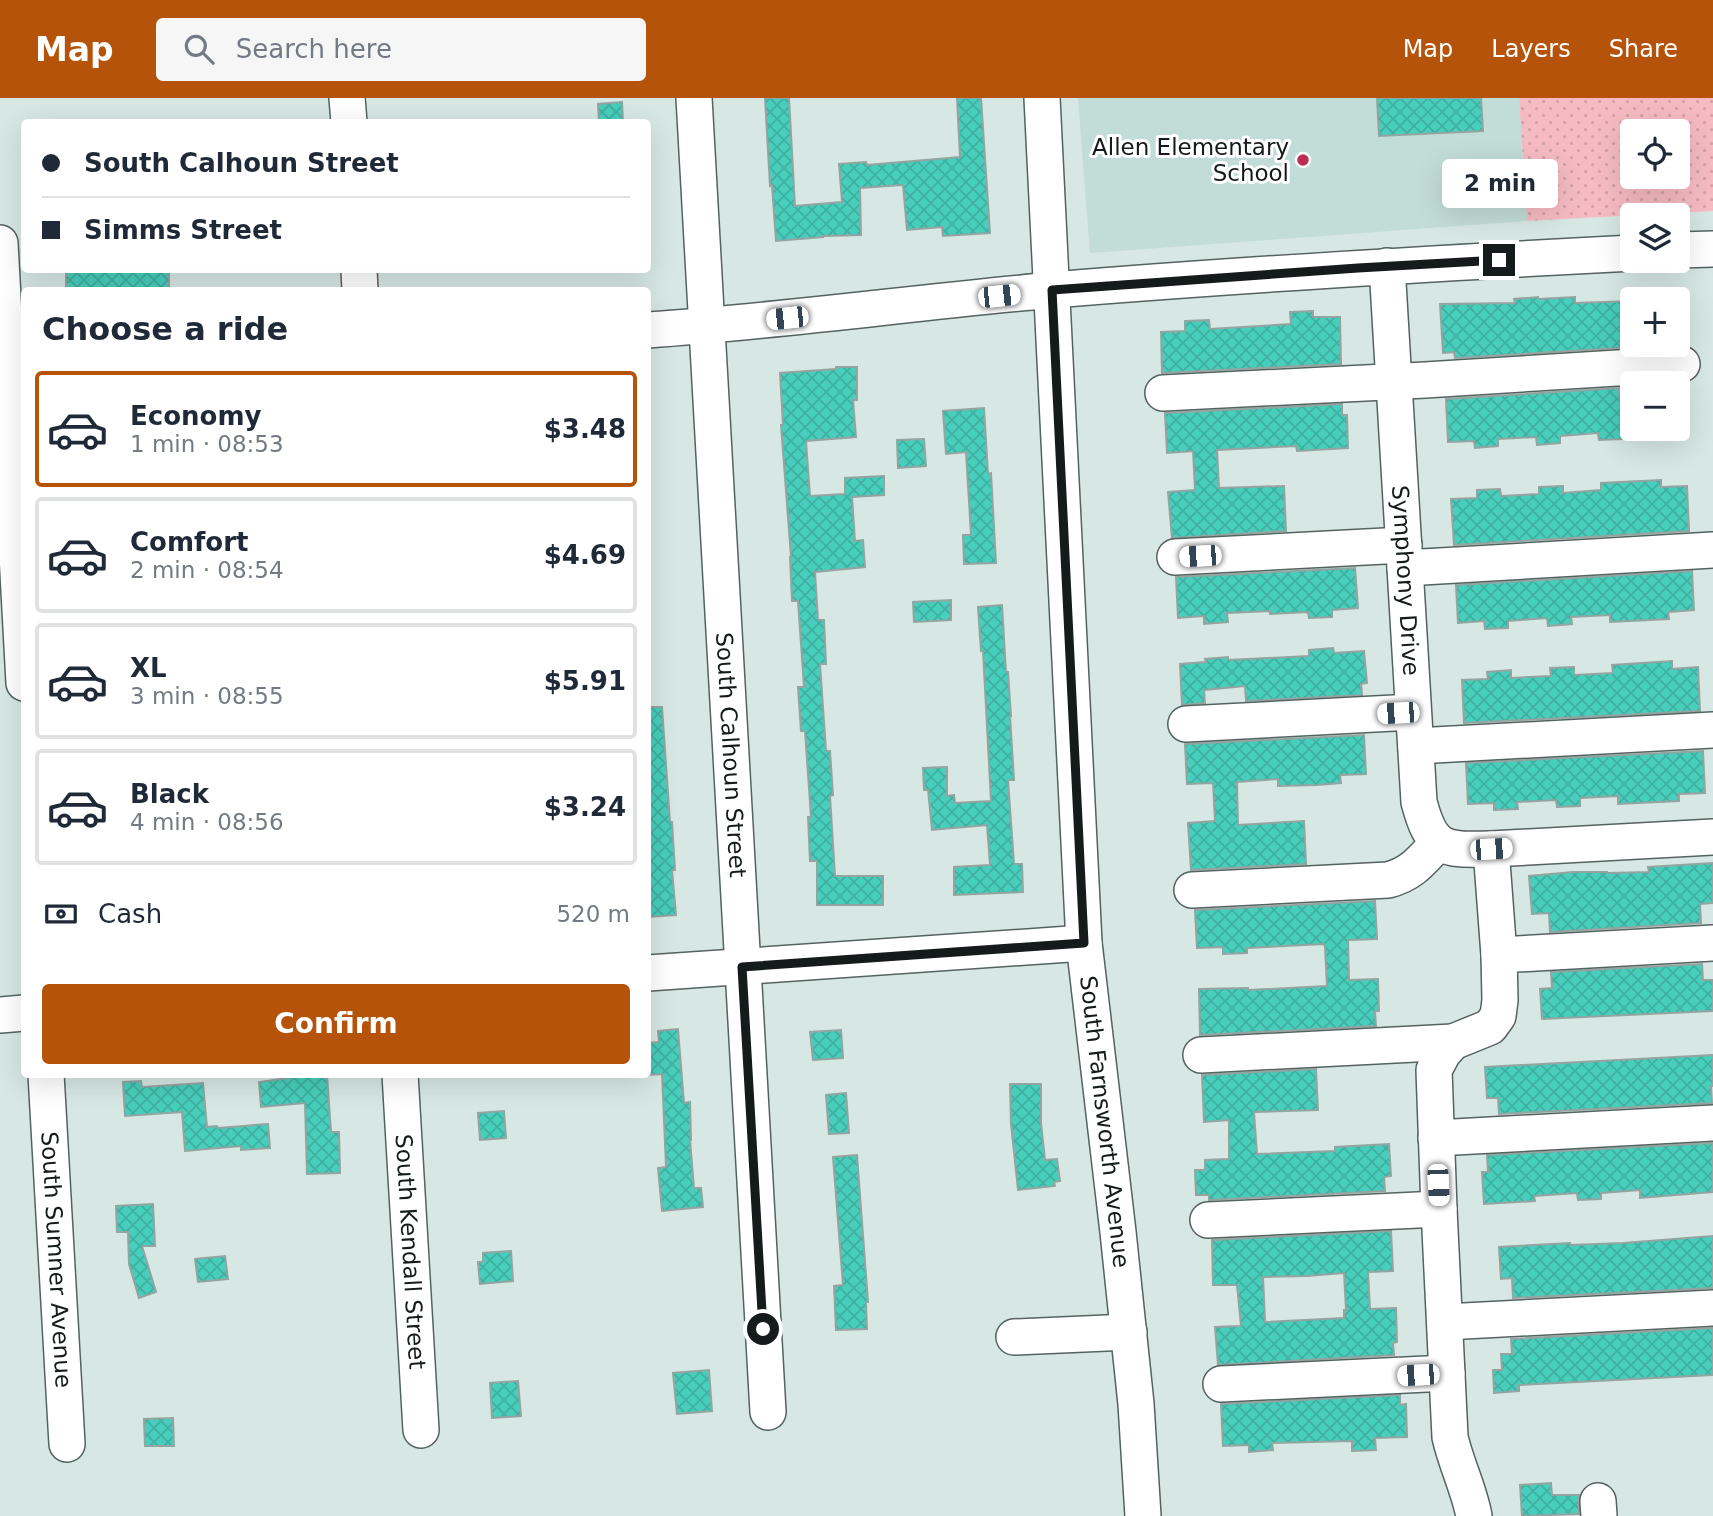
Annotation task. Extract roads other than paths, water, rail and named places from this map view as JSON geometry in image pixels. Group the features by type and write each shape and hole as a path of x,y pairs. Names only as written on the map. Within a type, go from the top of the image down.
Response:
{"street":[{"path":"347,98 349,119"},
{"name":"South Calhoun Street","path":"694,98 768,1412"},
{"name":"South Farnsworth Avenue","path":"1042,98 1084,943 1129,1332 1143,1516"},
{"path":"0,243 11,371 21,611"},
{"path":"1690,249 1713,248"},
{"path":"651,330 1052,290 1387,266 1620,254"},
{"name":"Symphony Drive","path":"1387,266 1419,802 1425,827 1438,843"},
{"path":"1163,393 1682,364"},
{"path":"1175,557 1404,557 1713,550"},
{"path":"1185,724 1413,712"},
{"path":"1416,746 1713,730"},
{"path":"1192,890 1388,880 1403,876 1438,843 1459,850 1713,837"},
{"path":"1200,1055 1453,1042 1490,1027 1498,1016 1500,1000 1491,849"},
{"path":"651,973 1084,943"},
{"path":"1499,955 1713,943"},
{"path":"0,1015 21,1013"},
{"path":"1453,1042 1434,1070 1439,1209 1450,1437 1472,1502 1474,1516"},
{"name":"South Sumner Avenue","path":"46,1078 67,1444"},
{"name":"South Kendall Street","path":"400,1078 421,1430"},
{"path":"1436,1138 1713,1123"},
{"path":"1208,1220 1439,1209"},
{"path":"1445,1322 1713,1308"},
{"path":"1014,1337 1129,1332"},
{"path":"1221,1384 1447,1373"}],"place":[{"name":"Allen Elementary School","path":"1303,160"}]}
